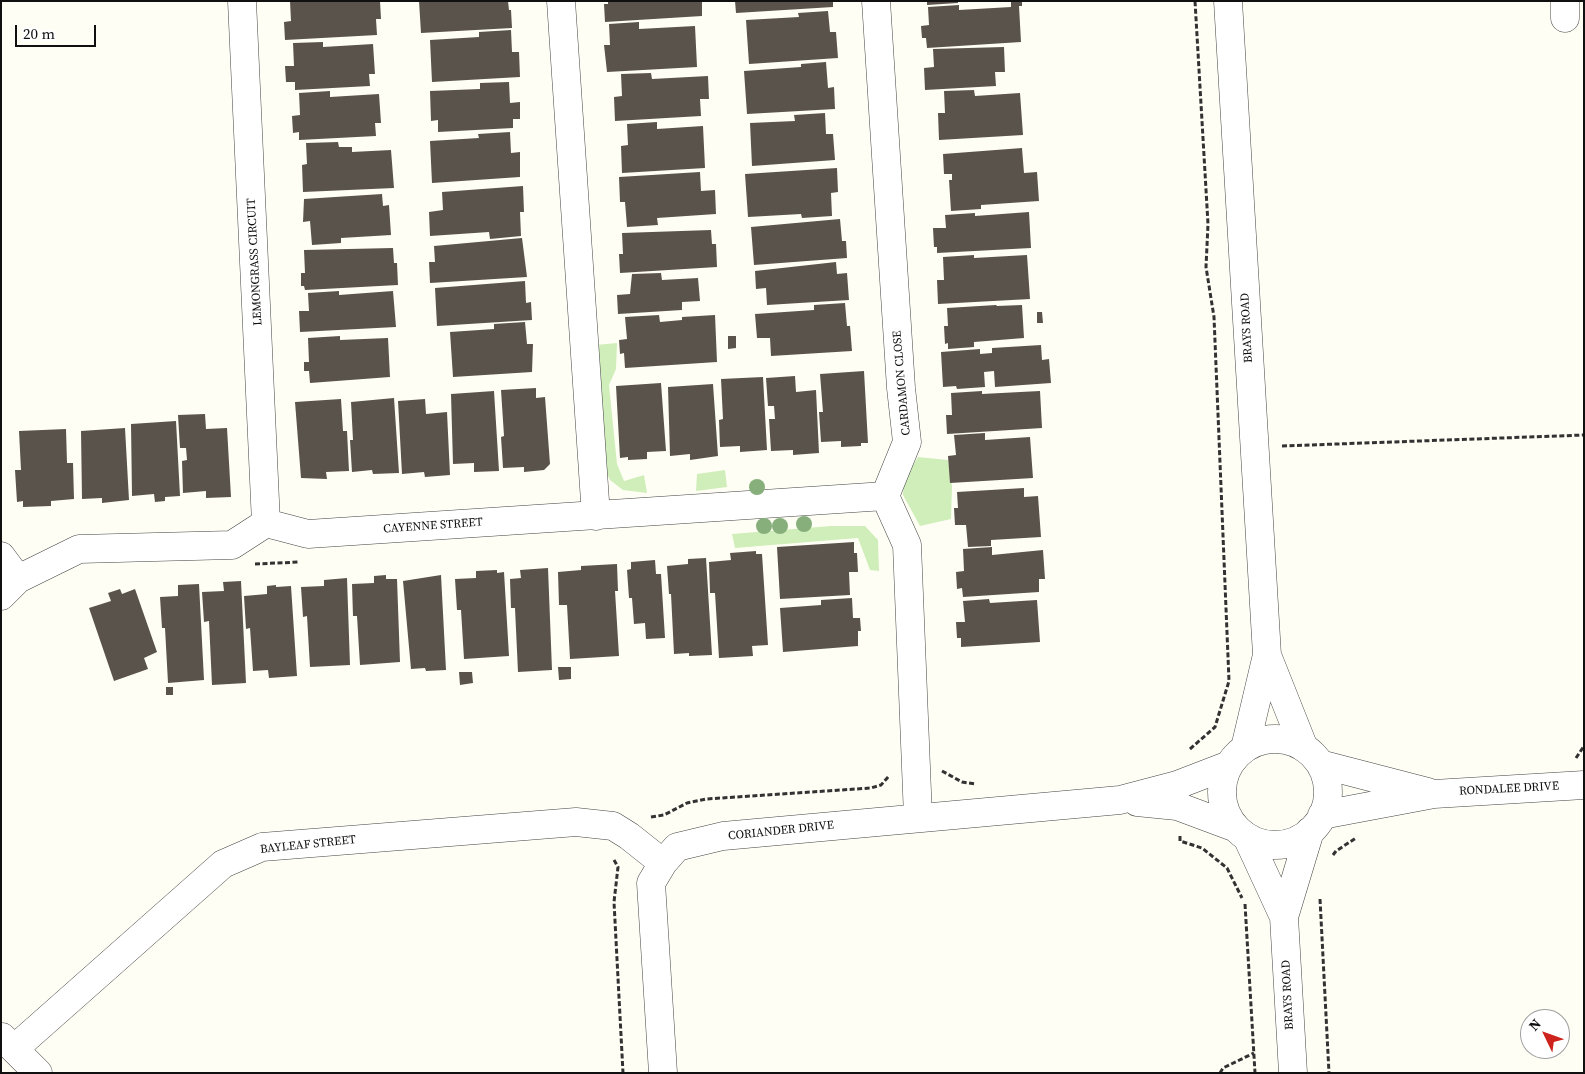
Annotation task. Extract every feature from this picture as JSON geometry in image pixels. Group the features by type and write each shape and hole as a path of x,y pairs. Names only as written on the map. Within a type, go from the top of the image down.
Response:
{"street":[{"name":"LEMONGRASS CIRCUIT","path":"242,1 266,524"},
{"path":"561,1 596,516"},
{"name":"CARDAMON CLOSE","path":"876,1 907,442 885,496"},
{"name":"BRAYS ROAD","path":"1228,1 1267,656 1237,757"},
{"name":"CAYENNE STREET","path":"266,524 308,534 885,496"},
{"path":"885,496 907,545 918,817"},
{"path":"1,556 10,587 79,549 232,545 266,524"},
{"name":"BRAYS ROAD","path":"1267,656 1312,756"},
{"path":"1275,739 1285,740 1312,756 1326,778 1328,792 1316,823 1294,841 1275,844 1265,844 1242,832 1228,814 1223,798 1225,776 1237,757 1255,743 1275,739"},
{"name":"RONDALEE DRIVE","path":"1312,756 1434,794"},
{"name":"CORIANDER DRIVE","path":"663,1073 651,883 663,862 676,847 723,836 1177,795 1237,757"},
{"name":"RONDALEE DRIVE","path":"1316,823 1434,794 1578,774"},
{"name":"CORIANDER DRIVE","path":"1177,795 1242,832"},
{"name":"BAYLEAF STREET","path":"8,1043 222,864 262,847 576,822 613,826 663,862"},
{"name":"BRAYS ROAD","path":"1293,1073 1284,917 1316,823"},
{"name":"BRAYS ROAD","path":"1242,832 1284,917"},
{"path":"8,1043 38,1073"}],"path":[{"path":"1195,1 1208,224 1206,267 1214,316 1229,681 1215,727 1172,765 1177,795 1180,841 1202,848 1227,868 1247,907 1255,1073"},
{"path":"1254,447 1584,435"},
{"path":"1578,774 1584,746"},
{"path":"1331,858 1336,851 1358,837"},
{"path":"1319,889 1329,1073"},
{"path":"1220,1073 1224,1068 1254,1053"}],"green space":[{"path":"617,343 616,369 609,385 617,464 624,481 644,475 647,493 623,490 610,480 600,460 596,345"},
{"path":"918,457 948,460 952,486 951,519 920,526 903,495 904,480"},
{"path":"725,470 727,487 696,491 697,474"},
{"path":"831,526 865,526 878,540 879,571 870,570 858,538 735,548 732,534"}],"building":[{"path":"290,1 380,1 381,19 376,19 377,35 285,40 284,22 291,21"},
{"path":"419,1 508,1 509,10 511,10 512,28 421,33"},
{"path":"608,1 702,1 702,16 605,22 604,4 608,4"},
{"path":"735,1 833,1 833,7 736,13"},
{"path":"927,1 958,1 958,3 927,5"},
{"path":"1011,2 1022,2 1022,6 1019,6 1021,42 927,48 926,38 922,38 921,26 929,25 928,7 959,5 959,10 1011,7"},
{"path":"828,11 830,32 836,32 838,58 749,64 746,20 799,17 798,13"},
{"path":"639,22 639,29 695,26 697,67 607,72 604,45 610,45 609,24"},
{"path":"511,30 512,52 519,52 520,77 432,82 430,40 479,37 479,32"},
{"path":"323,42 323,47 373,44 375,74 369,74 370,86 295,90 295,82 286,82 285,66 294,66 293,43"},
{"path":"1004,47 1005,72 995,72 996,86 925,90 924,68 934,67 933,49"},
{"path":"826,62 828,88 834,87 835,109 747,114 744,71 801,67 801,64"},
{"path":"651,73 652,79 708,76 709,99 700,99 701,116 615,121 614,97 622,96 621,74"},
{"path":"509,82 510,103 520,102 520,119 513,119 513,128 438,132 438,120 431,121 430,91 480,89 480,83"},
{"path":"974,90 975,96 1020,93 1023,135 939,140 938,113 945,113 944,91"},
{"path":"330,91 330,97 379,94 381,123 375,123 376,136 299,140 299,132 293,133 292,116 300,115 299,93"},
{"path":"825,113 826,134 833,134 835,160 752,166 750,123 795,121 794,115"},
{"path":"657,122 657,129 703,126 705,168 622,173 621,146 628,145 627,124"},
{"path":"510,132 511,153 520,152 520,177 432,183 430,141 479,138 478,134"},
{"path":"338,142 339,147 352,147 352,152 391,150 394,188 303,192 302,165 307,164 306,143"},
{"path":"1022,148 1024,173 1037,172 1039,201 981,205 981,209 951,211 949,180 952,180 952,174 944,174 943,154"},
{"path":"837,168 838,192 831,193 832,216 802,218 801,214 748,217 745,174"},
{"path":"700,172 701,191 715,190 716,214 657,218 658,225 627,227 625,202 620,202 619,177"},
{"path":"523,186 524,212 520,212 521,236 490,239 489,232 430,236 429,212 443,210 442,192"},
{"path":"382,194 383,206 389,205 391,235 341,238 341,243 312,245 310,221 303,222 304,199"},
{"path":"1029,212 1031,248 937,253 937,247 934,247 933,228 946,228 945,215 975,213 975,216"},
{"path":"840,219 842,241 846,241 847,258 754,265 751,227"},
{"path":"711,230 712,244 716,244 717,267 620,273 619,254 623,254 622,233"},
{"path":"522,238 527,277 430,283 429,262 435,262 434,246"},
{"path":"393,248 394,263 397,263 398,285 305,290 304,286 301,286 301,273 305,273 304,250"},
{"path":"974,255 974,258 1027,255 1030,299 938,304 937,280 944,280 943,257"},
{"path":"836,262 837,274 847,273 849,300 767,305 766,288 756,289 755,271"},
{"path":"661,273 662,280 698,278 700,301 682,302 682,310 618,314 617,295 630,294 632,274"},
{"path":"525,281 526,303 531,302 532,320 437,326 435,288"},
{"path":"339,291 339,295 393,291 396,327 300,332 299,311 309,311 308,293"},
{"path":"845,303 847,326 850,326 852,351 771,356 770,338 757,338 755,314 814,310 814,305"},
{"path":"1022,305 1024,338 974,342 974,347 948,349 948,343 945,344 944,326 948,326 947,308"},
{"path":"1037,312 1042,312 1043,323 1037,323"},
{"path":"659,315 660,322 682,320 682,317 715,315 717,362 625,368 624,353 620,354 619,340 627,339 625,317"},
{"path":"525,322 527,344 533,344 532,372 453,377 450,332 494,329 494,324"},
{"path":"340,336 340,340 388,338 390,377 310,383 309,371 304,371 304,362 309,362 308,338"},
{"path":"728,336 736,336 736,348 728,349"},
{"path":"1041,345 1042,360 1049,359 1051,383 995,387 994,371 984,372 985,387 957,389 956,386 943,387 941,352 980,349 980,354 992,353 992,348"},
{"path":"864,371 868,443 861,443 861,446 841,447 841,441 821,442 819,412 823,412 820,374"},
{"path":"795,376 796,392 816,390 819,453 793,455 793,450 771,451 769,419 775,419 774,406 768,406 766,378"},
{"path":"763,377 767,450 740,452 740,446 720,447 719,420 723,419 721,379"},
{"path":"661,383 666,451 647,452 647,459 628,460 628,457 620,458 616,386"},
{"path":"713,384 718,456 690,460 690,454 670,456 668,387"},
{"path":"536,388 536,398 545,397 550,464 544,470 524,472 524,467 503,468 501,437 504,436 501,390"},
{"path":"494,391 499,471 474,472 474,463 453,464 451,394"},
{"path":"982,391 982,394 1040,391 1042,428 947,434 946,415 952,415 951,393"},
{"path":"394,398 399,473 373,474 372,470 352,472 350,440 353,440 351,402"},
{"path":"341,399 343,431 347,431 349,471 326,472 327,479 301,478 295,402"},
{"path":"425,399 426,414 447,412 450,475 425,477 424,472 402,474 398,401"},
{"path":"205,414 206,429 227,428 231,497 206,498 206,491 183,493 182,461 187,460 186,448 180,448 178,415"},
{"path":"176,421 180,496 165,497 165,501 155,502 154,494 132,496 131,424"},
{"path":"125,428 129,500 102,503 102,498 82,499 81,431"},
{"path":"66,429 67,463 73,463 74,499 51,501 51,506 23,507 23,501 17,502 15,470 21,470 19,431"},
{"path":"985,433 985,440 1030,437 1033,478 950,483 948,456 956,455 954,435"},
{"path":"1024,488 1024,497 1038,496 1041,537 991,540 991,546 968,547 966,525 955,525 954,508 958,508 957,492"},
{"path":"854,542 854,553 857,553 858,572 849,572 850,595 780,599 777,547"},
{"path":"992,547 992,555 1043,550 1045,579 1039,579 1039,592 963,597 962,588 957,589 956,572 964,571 963,549"},
{"path":"756,551 756,554 762,554 768,645 752,646 753,656 719,658 715,593 710,593 709,562 731,560 730,553"},
{"path":"706,558 712,655 689,656 689,653 674,654 671,594 669,594 667,566 688,564 688,559"},
{"path":"655,560 656,574 661,574 665,638 646,639 645,623 634,624 632,598 629,598 627,570 631,569 631,562"},
{"path":"617,564 618,591 615,591 619,656 570,659 567,605 559,605 558,572 581,570 581,566"},
{"path":"548,568 552,670 518,672 515,608 511,608 510,579 521,578 520,570"},
{"path":"497,570 497,573 504,572 509,656 464,659 461,610 457,610 455,579 476,578 476,571"},
{"path":"386,575 386,579 397,579 400,662 360,665 357,616 353,616 352,584 374,583 374,576"},
{"path":"441,575 446,670 426,671 425,668 411,669 403,581"},
{"path":"347,578 350,665 310,667 307,616 303,617 301,587 324,586 324,580"},
{"path":"241,581 246,683 212,685 209,621 204,622 202,592 224,591 223,582"},
{"path":"199,584 204,680 168,683 165,628 162,628 160,597 178,596 178,585"},
{"path":"276,585 276,587 291,586 297,676 269,678 268,670 253,671 250,628 246,629 244,596 267,594 267,586"},
{"path":"120,589 122,594 135,589 157,652 144,658 148,669 114,681 89,608 111,601 108,593"},
{"path":"852,598 853,618 860,618 861,631 858,631 858,646 783,652 780,608 821,605 821,600"},
{"path":"989,599 990,603 1037,600 1040,642 961,647 961,638 957,638 956,622 965,622 963,601"},
{"path":"558,667 571,667 571,679 559,680"},
{"path":"459,672 472,672 473,683 460,685"},
{"path":"166,687 173,687 173,695 166,695"}]}
